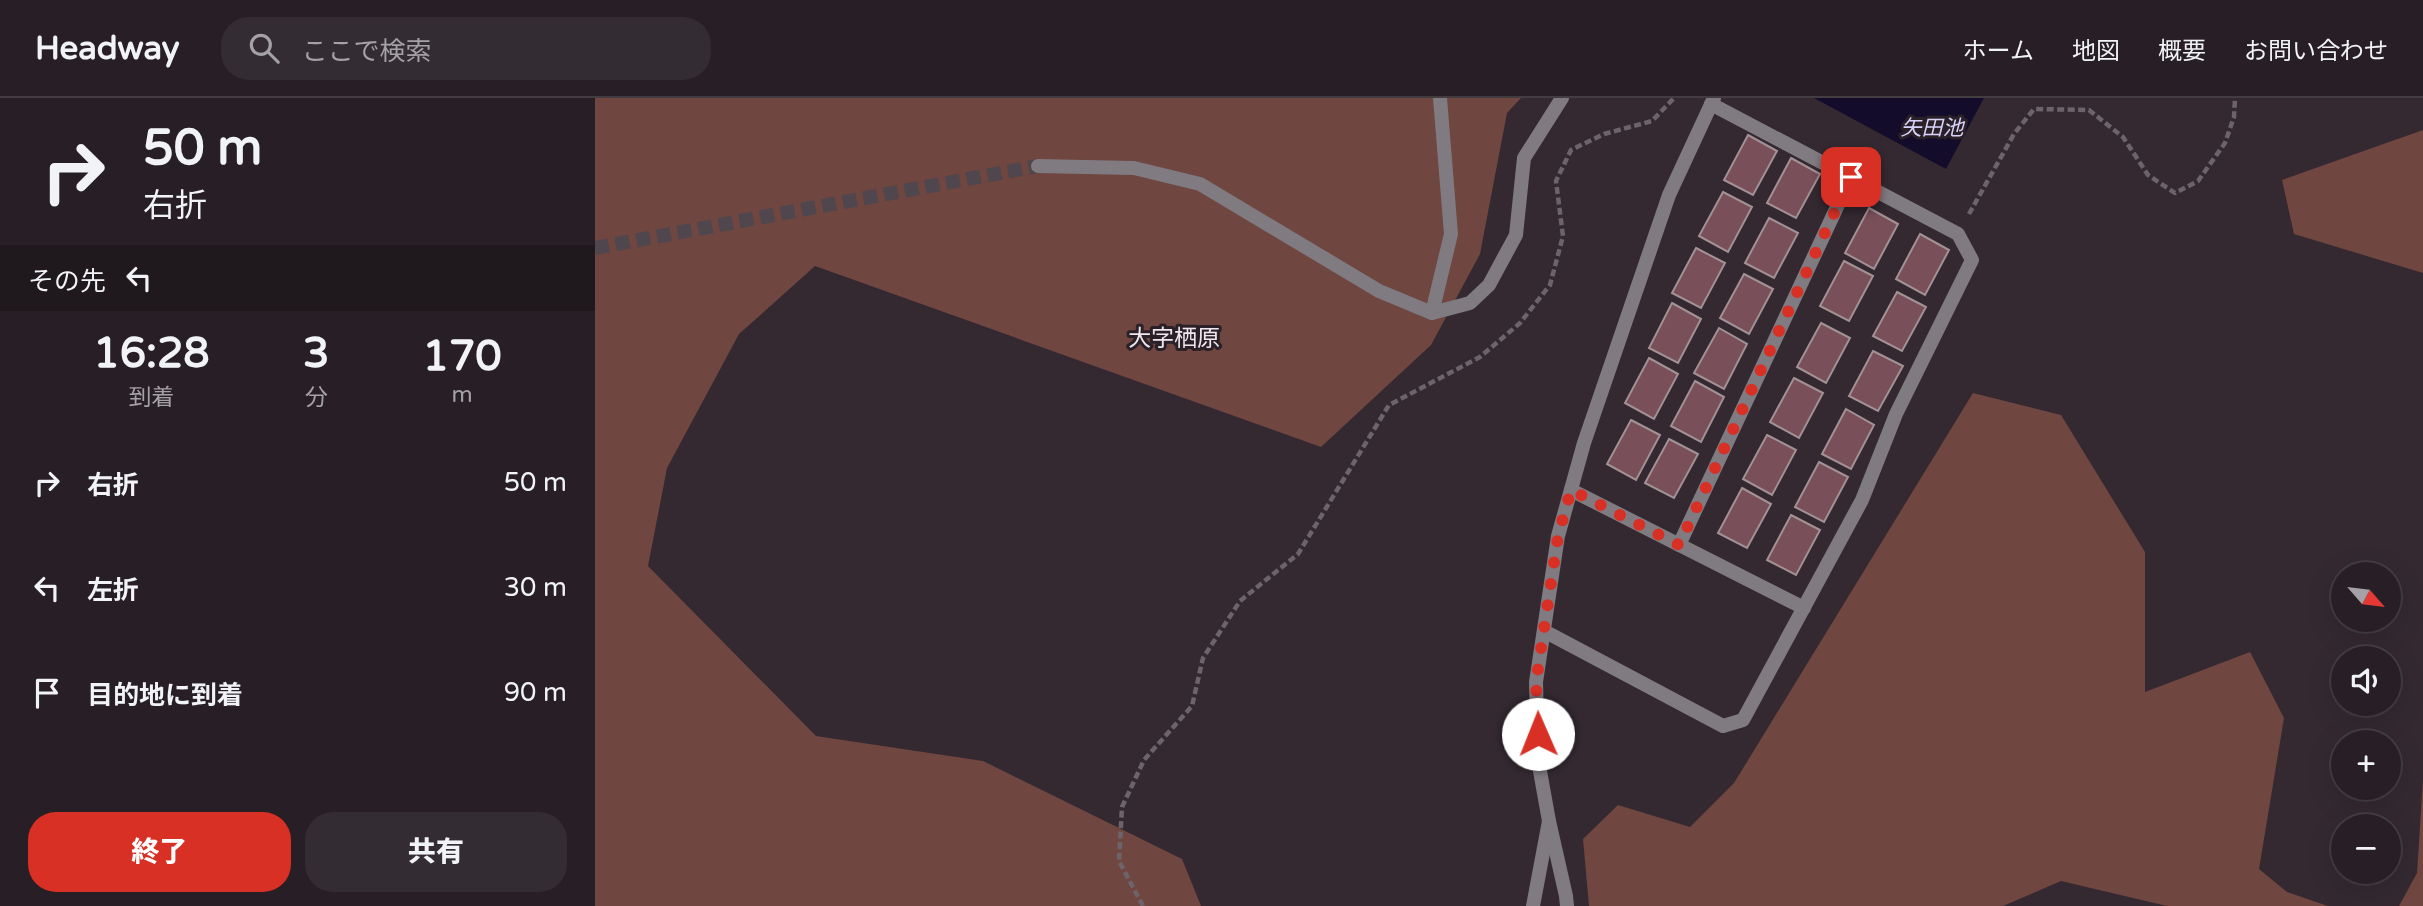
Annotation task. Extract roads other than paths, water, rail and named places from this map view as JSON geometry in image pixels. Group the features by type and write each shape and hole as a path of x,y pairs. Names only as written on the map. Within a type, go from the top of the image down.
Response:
{"street":[{"path":"1432,313 1451,234 1440,98"},
{"path":"1038,166 1134,167 1200,184 1379,291 1432,313 1470,303 1489,285 1516,235 1524,158 1562,98"},
{"path":"1544,631 1723,726 1743,720 1861,500 1896,414 1972,260 1958,234 1712,101 1669,195 1584,443 1558,536 1536,682 1538,760 1566,906"},
{"path":"1679,545 1851,177"},
{"path":"1571,490 1804,608"},
{"path":"1533,906 1549,821"}],"water":[{"name":"矢田池","path":"1814,98 1984,98 1946,169"}],"tunnel":[{"path":"595,248 1038,166"}],"district":[{"name":"大字栖原","path":"1174,338"}]}
